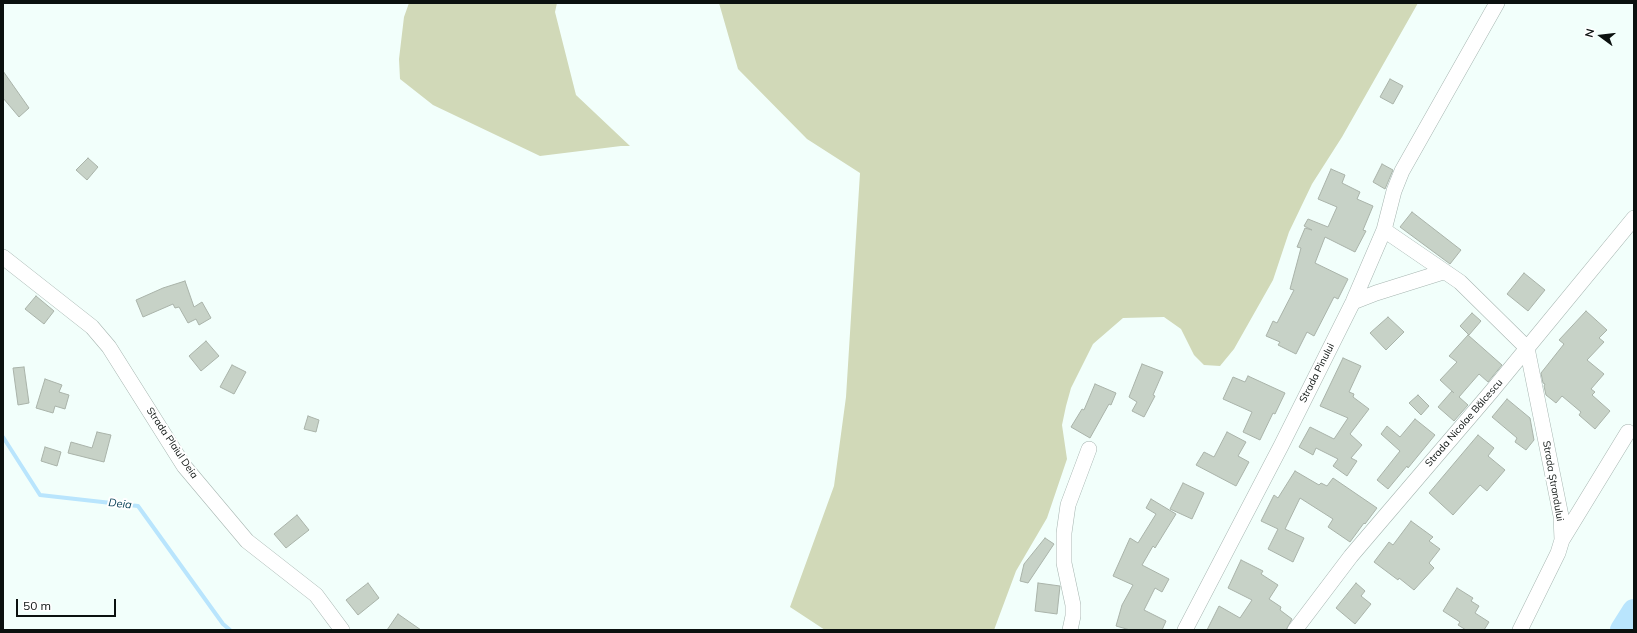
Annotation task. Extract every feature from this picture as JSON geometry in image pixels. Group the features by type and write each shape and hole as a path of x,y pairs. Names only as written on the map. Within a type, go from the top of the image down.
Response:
{"street":[{"name":"Strada Pinului","path":"1185,630 1281,446 1353,302 1384,230 1394,191 1402,171 1497,3"},
{"name":"Strada Nicolae Bălcescu","path":"1295,630 1351,556 1527,348 1634,218"},
{"path":"1384,230 1443,272 1460,282 1527,348"},
{"name":"Strada Plaiul Deia","path":"3,257 92,327 109,347 184,466 247,541 316,595 342,630"},
{"path":"1353,302 1376,293 1443,272"},
{"name":"Strada Ștrandului","path":"1520,630 1558,554 1562,540 1561,516 1527,348"},
{"path":"1562,540 1628,432"},
{"path":"1070,630 1073,616 1073,605 1064,563 1064,533 1068,505 1089,449"}],"green space":[{"path":"409,3 557,3 555,12 576,95 630,146 540,156 433,105 400,79 399,59 404,17"},
{"path":"719,3 1418,3 1342,137 1312,184 1289,232 1273,280 1234,349 1220,366 1204,365 1194,355 1181,329 1164,317 1123,318 1093,344 1071,388 1066,406 1062,425 1067,459 1047,518 1016,571 994,630 825,630 790,607 834,486 846,397 860,173 807,139 738,69"}],"building":[{"path":"3,71 29,108 19,117 3,98"},
{"path":"1390,79 1403,86 1393,104 1380,97"},
{"path":"88,158 98,167 87,180 76,170"},
{"path":"1382,164 1393,170 1385,189 1373,182"},
{"path":"1331,169 1345,175 1342,183 1360,192 1357,199 1373,206 1363,230 1366,231 1355,252 1325,237 1315,263 1348,279 1338,299 1334,297 1314,336 1307,332 1296,354 1278,345 1280,342 1266,336 1273,321 1277,323 1294,290 1290,289 1301,248 1297,247 1305,228 1312,230 1304,226 1308,219 1328,227 1337,207 1318,199"},
{"path":"1412,212 1461,250 1450,264 1400,227"},
{"path":"1524,273 1545,290 1528,311 1507,294"},
{"path":"185,281 194,307 202,302 211,318 199,325 196,319 188,323 179,307 175,308 173,304 143,317 136,300 163,288"},
{"path":"36,296 54,311 44,324 25,309"},
{"path":"1586,311 1607,330 1599,338 1604,342 1587,360 1604,374 1591,389 1595,392 1592,395 1610,411 1595,429 1579,415 1581,412 1562,396 1556,403 1546,395 1545,384 1543,383 1541,373 1564,344 1559,340"},
{"path":"1472,313 1481,321 1469,335 1460,326"},
{"path":"1388,317 1404,332 1386,350 1370,333"},
{"path":"1468,335 1502,365 1488,382 1479,374 1459,397 1468,405 1454,421 1438,407 1452,391 1440,380 1457,362 1449,356"},
{"path":"206,341 219,356 201,371 189,356"},
{"path":"1343,358 1361,366 1349,392 1354,394 1353,397 1369,409 1350,434 1362,445 1351,458 1357,461 1347,476 1333,466 1338,459 1316,448 1313,455 1299,447 1310,427 1334,439 1348,418 1320,406"},
{"path":"1142,364 1163,372 1153,395 1155,396 1144,417 1132,411 1137,402 1129,397"},
{"path":"232,365 246,372 234,394 220,387"},
{"path":"24,367 29,403 18,405 13,368"},
{"path":"1248,376 1285,393 1275,414 1273,413 1260,440 1243,432 1252,412 1223,399 1233,377 1245,382"},
{"path":"45,379 62,385 59,392 69,395 65,409 55,406 53,413 36,408"},
{"path":"1095,384 1116,393 1111,405 1109,404 1090,438 1071,427 1082,409 1084,410"},
{"path":"1418,395 1429,406 1421,415 1409,403"},
{"path":"1507,399 1530,418 1534,440 1526,450 1515,442 1517,438 1492,417"},
{"path":"308,416 319,420 316,432 304,429"},
{"path":"1415,419 1435,435 1408,468 1407,466 1388,489 1377,480 1400,451 1381,434 1387,426 1400,437"},
{"path":"97,432 111,435 104,462 68,453 71,442 92,448"},
{"path":"1227,432 1246,442 1238,456 1249,462 1236,486 1196,465 1204,452 1214,457"},
{"path":"1478,435 1494,448 1488,456 1505,470 1487,491 1480,485 1453,515 1429,493"},
{"path":"45,447 61,452 57,466 41,461"},
{"path":"1295,471 1319,485 1321,483 1327,486 1333,478 1377,508 1350,542 1328,527 1333,519 1300,498 1285,529 1304,538 1293,562 1268,549 1278,529 1261,521 1274,495 1278,498"},
{"path":"1183,483 1204,493 1192,519 1170,509"},
{"path":"1151,499 1176,514 1155,548 1153,546 1142,565 1169,579 1162,592 1155,588 1144,610 1166,621 1162,630 1130,630 1116,626 1122,605 1133,585 1113,576 1130,538 1138,543 1156,514 1146,508"},
{"path":"297,515 309,530 286,548 274,534"},
{"path":"1411,521 1433,537 1429,541 1440,549 1429,563 1434,568 1414,590 1399,578 1398,580 1374,562 1389,542 1393,545"},
{"path":"1045,538 1054,544 1028,583 1020,581 1024,564"},
{"path":"1241,560 1263,571 1261,574 1278,585 1269,599 1281,607 1280,610 1292,619 1286,630 1207,630 1219,606 1240,618 1252,600 1228,588"},
{"path":"368,583 379,598 358,615 346,600"},
{"path":"1038,583 1060,586 1057,614 1035,611"},
{"path":"1356,583 1365,591 1361,596 1371,604 1355,624 1336,608"},
{"path":"1457,588 1473,598 1471,601 1479,606 1475,613 1489,622 1484,630 1466,630 1458,625 1460,622 1443,611"},
{"path":"398,614 421,630 387,630"}],"waterway":[{"name":"Deia","path":"3,437 40,495 138,506 223,624 230,630"},
{"path":"1622,630 1634,611"}]}
